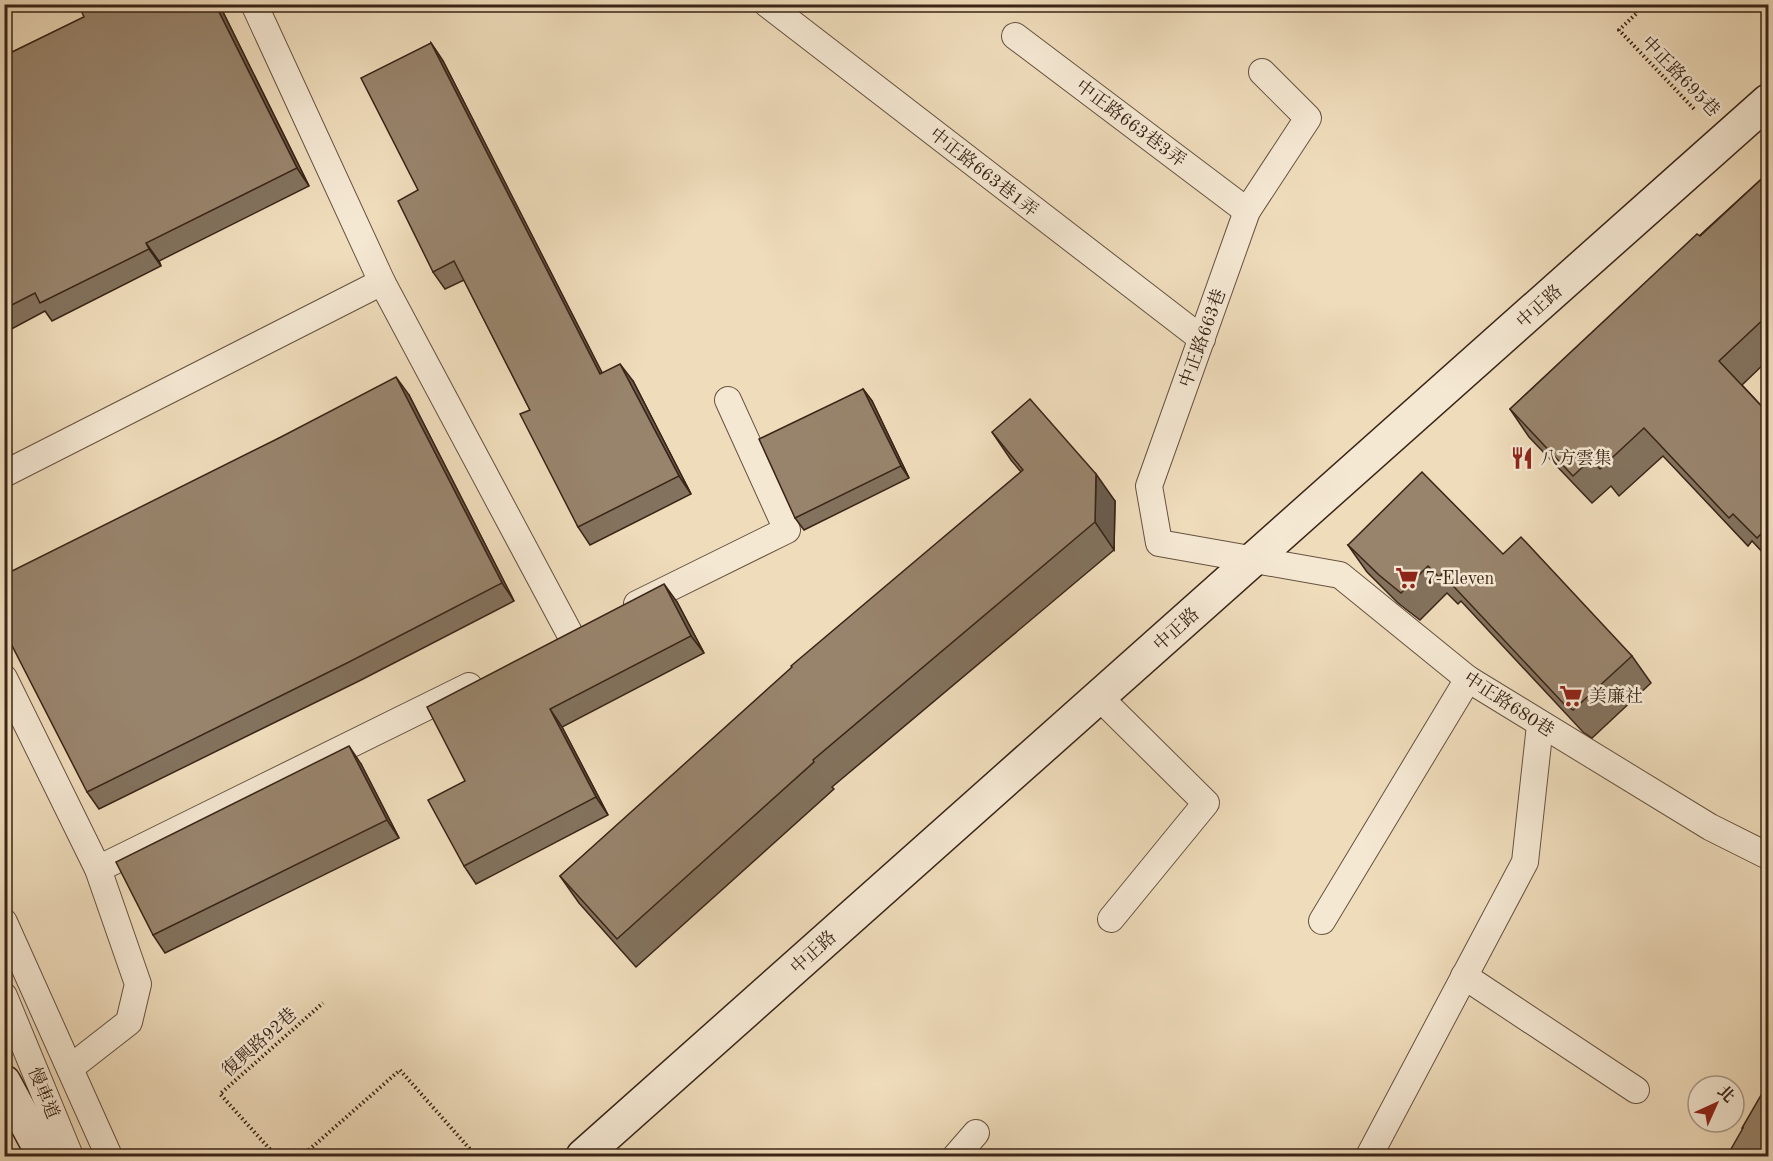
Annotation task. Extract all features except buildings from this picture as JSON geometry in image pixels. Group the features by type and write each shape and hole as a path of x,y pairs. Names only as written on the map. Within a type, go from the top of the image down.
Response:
{"street":[{"name":"中正路","path":"588,1155 1768,101"},
{"path":"4,1082 44,1156"}],"lane":[{"path":"254,4 382,282 581,631 787,530 728,400"},
{"name":"中正路663巷1弄","path":"767,4 1202,339"},
{"name":"中正路663巷3弄","path":"1015,36 1247,211"},
{"name":"中正路663巷","path":"1253,560 1159,543 1149,486 1247,211 1308,118 1262,72"},
{"path":"4,474 382,282"},
{"name":"中正路680巷","path":"1253,560 1340,575 1468,680 1710,827 1768,856"},
{"path":"4,678 98,869 138,984 129,1022 70,1068"},
{"path":"98,869 485,679"},
{"path":"1322,921 1468,680"},
{"path":"1099,697 1206,803 1111,919"},
{"path":"1369,1156 1525,862 1540,725"},
{"path":"4,922 110,1156"},
{"path":"1464,976 1636,1089"},
{"name":"慢車道","path":"4,996 70,1156"},
{"path":"956,1156 976,1133"}],"path":[{"name":"中正路695巷","path":"1631,4 1638,12 1619,30 1724,141"},
{"name":"復興路92巷","path":"276,1156 220,1094 323,1003"},
{"path":"302,1156 400,1070 477,1156"}],"place":[{"name":"八方雲集","path":"1522,458"},
{"name":"7-Eleven","path":"1407,578"},
{"name":"美廉社","path":"1571,696"}]}
